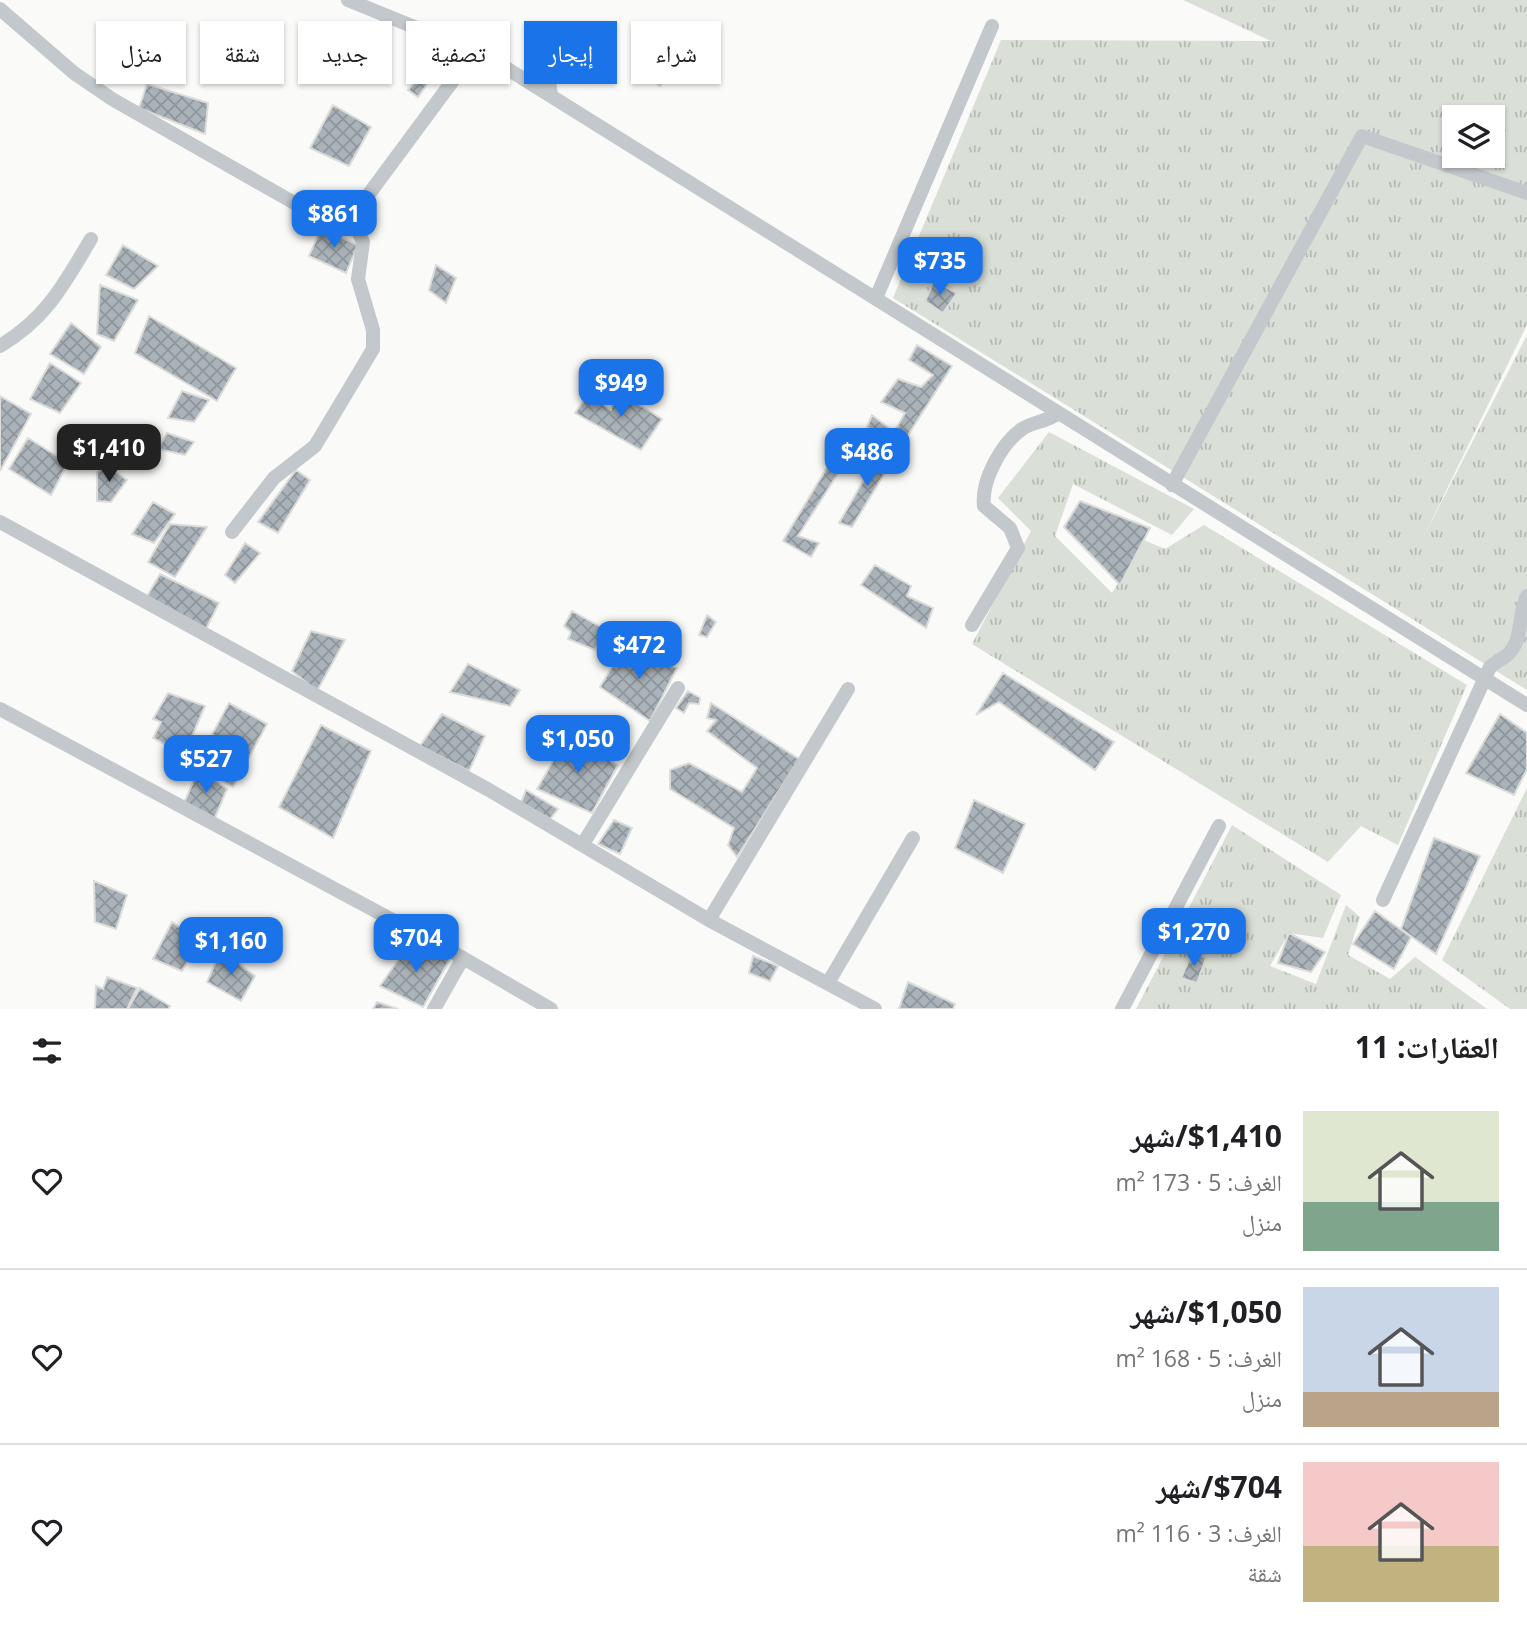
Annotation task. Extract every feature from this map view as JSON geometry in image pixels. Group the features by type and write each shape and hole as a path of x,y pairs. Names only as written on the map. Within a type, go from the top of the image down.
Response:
{"street":[{"path":"348,0 406,24"},
{"path":"0,9 74,74 319,217 350,213 366,198 450,84"},
{"path":"876,298 992,26"},
{"path":"510,70 1527,705"},
{"path":"550,84 551,96"},
{"path":"1172,485 1362,136 1527,193"},
{"path":"232,532 274,478 315,446 373,349 373,330 359,279 363,242 350,213"},
{"path":"0,346 54,302 91,239"},
{"path":"972,625 1018,548 1010,528 984,506 986,482 1012,439 1024,428 1057,414"},
{"path":"0,523 583,844 709,920 875,1009"},
{"path":"1383,900 1484,678 1490,667 1509,654 1516,645 1520,616 1527,596"},
{"path":"583,844 678,688"},
{"path":"709,920 848,689"},
{"path":"0,709 463,958 548,1008"},
{"path":"1122,1009 1219,826"},
{"path":"828,983 913,838"},
{"path":"434,1009 463,958"}],"green space":[{"path":"1183,0 1527,0 1527,325 1422,540 1527,335 1527,690 893,298 1001,40 1271,41"},
{"path":"1049,432 1194,509 1172,535 1073,484 1055,536 1112,593 1144,540 1165,549 1204,525 1467,685 1398,845 1361,826 1328,862 972,644 1031,531 998,498"},
{"path":"1527,788 1527,1009 1510,1009 1442,960"},
{"path":"1232,825 1341,895 1323,938 1289,933 1270,966 1316,984 1346,905 1360,917 1348,955 1390,979 1415,957 1487,1009 1136,1009"}],"building":[{"path":"147,84 208,103 205,134 139,108"},
{"path":"413,84 427,84 418,97 408,90"},
{"path":"333,105 371,127 349,166 310,148"},
{"path":"321,228 358,245 346,273 309,256"},
{"path":"123,245 158,266 134,289 106,275"},
{"path":"436,265 456,278 446,303 429,290"},
{"path":"934,281 957,293 943,313 925,301"},
{"path":"100,285 138,300 114,341 97,334"},
{"path":"149,316 236,368 217,401 135,353"},
{"path":"71,323 101,347 84,374 50,354"},
{"path":"917,345 952,366 898,451 867,427 872,415 894,432 905,413 881,402 898,379 921,387 933,375 909,360"},
{"path":"50,363 81,383 60,413 30,399"},
{"path":"616,390 662,419 641,450 575,413 589,393 611,410"},
{"path":"182,391 209,400 194,422 168,418"},
{"path":"0,396 31,414 0,471"},
{"path":"167,433 194,442 185,455 158,449"},
{"path":"28,438 68,463 51,495 9,469"},
{"path":"881,450 895,456 852,527 839,523"},
{"path":"835,454 846,461 798,536 819,543 811,557 783,541"},
{"path":"107,466 127,480 111,502 97,501 97,472"},
{"path":"296,470 310,480 278,533 258,522"},
{"path":"1080,501 1150,528 1120,585 1064,527"},
{"path":"153,502 175,514 154,543 132,534"},
{"path":"170,524 207,527 175,577 148,562"},
{"path":"245,543 260,553 235,583 225,575"},
{"path":"875,565 911,586 907,596 933,608 926,628 861,585"},
{"path":"160,574 219,603 206,629 146,598"},
{"path":"572,611 606,630 595,650 568,639 571,632 564,626"},
{"path":"707,615 716,622 707,637 699,635"},
{"path":"311,631 345,640 317,691 292,671"},
{"path":"625,645 677,668 650,721 600,687"},
{"path":"468,664 520,690 510,706 450,692"},
{"path":"1003,673 1114,742 1095,770 999,702 976,715"},
{"path":"688,691 700,698 699,704 689,703 684,713 676,708"},
{"path":"168,693 205,706 184,755 153,738 161,722 153,719"},
{"path":"229,703 267,724 233,787 195,766"},
{"path":"711,703 799,759 737,857 728,845 734,828 670,789 670,770 689,763 742,792 757,768 707,731 716,720 707,718"},
{"path":"442,714 485,736 469,771 420,746"},
{"path":"1500,714 1527,733 1527,769 1514,795 1466,773"},
{"path":"321,725 371,751 333,838 279,807"},
{"path":"568,735 618,765 592,813 537,789"},
{"path":"199,768 227,789 214,820 184,803"},
{"path":"526,790 558,809 550,819 521,803"},
{"path":"974,800 1025,824 1003,873 955,848"},
{"path":"614,820 632,828 620,854 598,844"},
{"path":"1434,838 1480,856 1436,954 1401,929"},
{"path":"94,881 127,895 116,929 95,922"},
{"path":"1375,911 1411,937 1394,969 1353,944"},
{"path":"172,922 199,941 182,971 153,959"},
{"path":"1289,933 1325,952 1311,972 1278,963"},
{"path":"410,943 450,959 423,1007 380,986"},
{"path":"221,950 255,976 241,1001 207,982"},
{"path":"1193,951 1206,958 1197,983 1181,978"},
{"path":"753,956 778,966 770,981 749,973"},
{"path":"107,977 137,988 127,1009 95,1009 96,986 103,989"},
{"path":"908,982 955,1004 953,1009 899,1009"},
{"path":"140,988 170,1006 168,1009 128,1009"},
{"path":"377,1002 398,1009 373,1009"}]}
